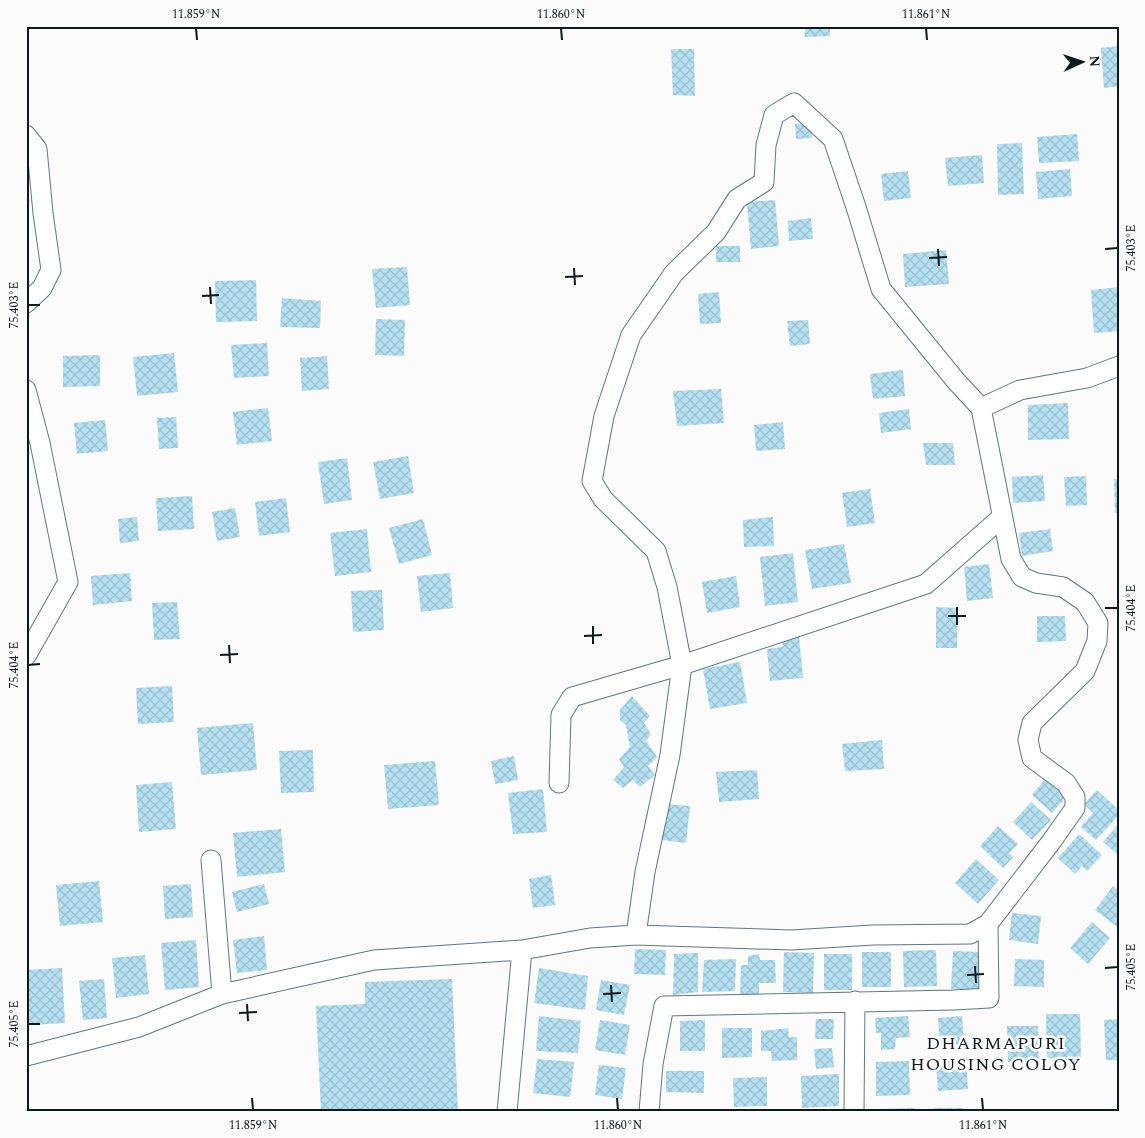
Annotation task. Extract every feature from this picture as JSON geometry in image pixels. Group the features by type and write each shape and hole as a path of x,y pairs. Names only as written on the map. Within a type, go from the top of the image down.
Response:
{"street":[{"path":"26,1056 139,1027 222,994 374,960 522,950 590,938 636,935 791,940 873,935 970,934 988,924 1075,808 1075,797 1066,783 1032,758 1028,740 1032,723 1085,671 1097,641 1098,623 1085,602 1063,587 1036,583 1022,577 1011,559 981,408 956,381 881,289 833,139 794,103 774,115 766,145 764,182 737,199 716,232 674,273 631,335 604,416 592,481 603,500 656,551 667,587 682,665 670,755 645,872 636,935"},
{"path":"26,135 37,149 51,270 42,288 26,303"},
{"path":"981,408 1020,390 1087,378 1119,366"},
{"path":"26,390 40,443 68,582 26,656"},
{"path":"559,783 562,715 572,697 682,665 926,584 1002,517"},
{"path":"211,860 222,994"},
{"path":"649,1112 654,1064 664,1006 989,998 988,924"},
{"path":"507,1112 522,950"},
{"path":"854,1112 855,1001"}],"building":[{"path":"805,26 830,26 830,36 805,37"},
{"path":"1119,46 1119,86 1104,88 1101,48"},
{"path":"671,49 694,49 695,96 673,95"},
{"path":"811,123 812,138 796,139 795,124"},
{"path":"1077,134 1079,161 1039,163 1037,137"},
{"path":"1022,143 1024,194 998,195 997,144"},
{"path":"982,155 984,183 948,186 945,158"},
{"path":"1070,169 1072,196 1038,199 1036,172"},
{"path":"908,171 911,198 884,201 881,174"},
{"path":"775,200 779,246 751,249 747,202"},
{"path":"811,218 813,239 789,241 788,221"},
{"path":"716,246 740,246 740,262 716,262"},
{"path":"946,250 949,284 905,287 903,254"},
{"path":"407,267 410,305 376,308 372,269"},
{"path":"256,280 257,321 216,322 215,281"},
{"path":"1119,287 1119,331 1094,333 1091,290"},
{"path":"719,292 721,323 700,324 698,294"},
{"path":"282,298 321,301 320,328 280,327"},
{"path":"376,319 405,320 404,356 375,355"},
{"path":"808,320 810,344 790,346 787,321"},
{"path":"267,343 269,376 234,378 231,345"},
{"path":"174,353 178,392 137,396 133,357"},
{"path":"100,355 100,386 63,387 63,356"},
{"path":"327,356 329,389 302,391 300,358"},
{"path":"903,370 905,396 873,399 870,374"},
{"path":"721,389 724,423 677,426 673,391"},
{"path":"1068,403 1069,439 1028,440 1028,405"},
{"path":"268,408 272,441 237,445 233,412"},
{"path":"909,409 911,429 881,433 879,413"},
{"path":"176,417 178,448 159,449 157,418"},
{"path":"105,420 108,451 77,454 74,423"},
{"path":"783,422 785,449 756,451 754,425"},
{"path":"923,443 953,443 955,465 926,465"},
{"path":"408,456 414,493 380,499 373,462"},
{"path":"347,458 352,500 324,504 318,462"},
{"path":"1043,475 1045,501 1013,503 1012,477"},
{"path":"1086,476 1087,505 1066,506 1064,477"},
{"path":"1114,479 1119,479 1119,513 1115,513"},
{"path":"870,489 875,523 847,527 842,493"},
{"path":"192,496 194,529 158,531 156,498"},
{"path":"286,498 290,532 259,536 255,502"},
{"path":"235,508 240,537 217,541 212,512"},
{"path":"137,517 139,541 120,543 118,519"},
{"path":"773,517 774,546 744,547 743,520"},
{"path":"423,519 432,555 399,564 389,528"},
{"path":"367,529 371,572 335,576 330,533"},
{"path":"1050,529 1053,551 1022,556 1019,533"},
{"path":"844,544 851,583 812,589 805,550"},
{"path":"793,553 798,602 765,606 760,557"},
{"path":"989,564 993,598 967,601 964,567"},
{"path":"130,573 132,601 93,605 91,576"},
{"path":"450,573 453,608 421,612 417,576"},
{"path":"736,576 740,607 707,613 702,582"},
{"path":"382,590 384,630 353,632 351,591"},
{"path":"177,602 180,639 154,640 152,603"},
{"path":"936,607 958,608 957,648 936,648"},
{"path":"1037,616 1065,616 1066,641 1037,642"},
{"path":"799,636 803,678 770,681 767,649 783,647 781,638"},
{"path":"740,662 747,703 710,709 703,669"},
{"path":"172,686 174,722 138,724 136,688"},
{"path":"632,696 650,716 644,723 651,734 646,741 657,757 648,766 655,775 640,787 633,780 623,788 613,780 624,767 619,759 630,747 626,725 620,720 620,710"},
{"path":"253,723 257,770 201,775 197,728"},
{"path":"882,740 884,769 845,771 842,744"},
{"path":"313,750 314,792 281,793 279,751"},
{"path":"514,756 518,780 495,784 491,761"},
{"path":"435,761 439,805 388,809 384,765"},
{"path":"757,770 759,799 719,802 716,772"},
{"path":"1045,779 1066,797 1052,813 1032,795"},
{"path":"172,782 176,829 139,832 136,785"},
{"path":"543,789 547,832 513,834 508,793"},
{"path":"1097,790 1119,810 1119,815 1096,840 1081,827 1093,813 1084,804"},
{"path":"1031,802 1051,820 1032,840 1013,822"},
{"path":"666,804 690,806 686,843 662,840"},
{"path":"1119,823 1119,852 1117,854 1103,842"},
{"path":"998,826 1018,844 1009,853 1013,857 1003,868 980,846"},
{"path":"281,829 285,872 237,877 233,833"},
{"path":"1079,834 1102,855 1087,871 1082,866 1075,874 1058,858"},
{"path":"976,859 999,880 978,904 955,883"},
{"path":"551,875 555,905 533,908 529,879"},
{"path":"99,881 103,922 60,926 56,885"},
{"path":"191,884 193,917 165,919 163,886"},
{"path":"264,884 269,904 237,912 232,892"},
{"path":"1113,886 1119,890 1119,928 1095,910"},
{"path":"1012,913 1041,916 1038,944 1009,940"},
{"path":"1092,922 1110,938 1088,964 1070,948"},
{"path":"264,936 267,970 237,973 233,940"},
{"path":"196,940 199,987 165,990 161,943"},
{"path":"635,949 666,950 665,975 634,974"},
{"path":"936,950 937,986 904,987 903,951"},
{"path":"953,951 981,952 979,991 951,989"},
{"path":"784,952 814,953 813,993 783,992"},
{"path":"862,952 891,952 891,987 862,987"},
{"path":"698,953 698,992 673,995 674,954"},
{"path":"759,954 760,960 775,960 776,983 759,983 759,996 740,997 741,965 748,965 748,956"},
{"path":"824,954 852,954 852,990 824,990"},
{"path":"145,955 149,994 116,998 112,958"},
{"path":"736,959 735,991 702,992 704,960"},
{"path":"1015,959 1044,960 1044,987 1014,986"},
{"path":"62,968 65,1023 29,1025 26,970"},
{"path":"539,968 588,976 585,1010 534,1003"},
{"path":"104,979 107,1018 83,1020 79,981"},
{"path":"452,979 458,1112 321,1112 316,1006 365,1004 365,982"},
{"path":"601,980 630,985 624,1015 596,1010"},
{"path":"1046,1014 1080,1014 1081,1057 1047,1058"},
{"path":"539,1016 581,1021 578,1053 536,1051"},
{"path":"908,1016 910,1037 896,1038 895,1049 881,1050 881,1033 876,1033 875,1018"},
{"path":"962,1016 964,1044 940,1046 938,1018"},
{"path":"816,1019 834,1019 833,1039 815,1039"},
{"path":"1119,1019 1119,1060 1106,1060 1104,1020"},
{"path":"600,1020 630,1025 625,1055 595,1050"},
{"path":"705,1020 705,1051 680,1051 680,1021"},
{"path":"1007,1026 1038,1026 1039,1061 1008,1062"},
{"path":"722,1028 752,1028 752,1057 722,1058"},
{"path":"788,1028 789,1037 797,1037 797,1060 772,1061 771,1051 761,1051 761,1031"},
{"path":"832,1048 834,1067 816,1069 814,1049"},
{"path":"537,1059 574,1062 570,1097 533,1093"},
{"path":"966,1060 968,1089 938,1091 936,1062"},
{"path":"909,1061 910,1095 876,1096 876,1062"},
{"path":"599,1065 626,1068 622,1099 595,1095"},
{"path":"666,1071 704,1071 704,1093 666,1092"},
{"path":"839,1074 839,1106 802,1108 801,1076"},
{"path":"767,1077 767,1106 734,1107 733,1078"},
{"path":"915,1108 915,1112 876,1112 876,1109"},
{"path":"933,1108 963,1108 963,1112 933,1112"}],"district":[{"name":"DHARMAPURI HOUSING COLOY","path":"996,1053"}]}
